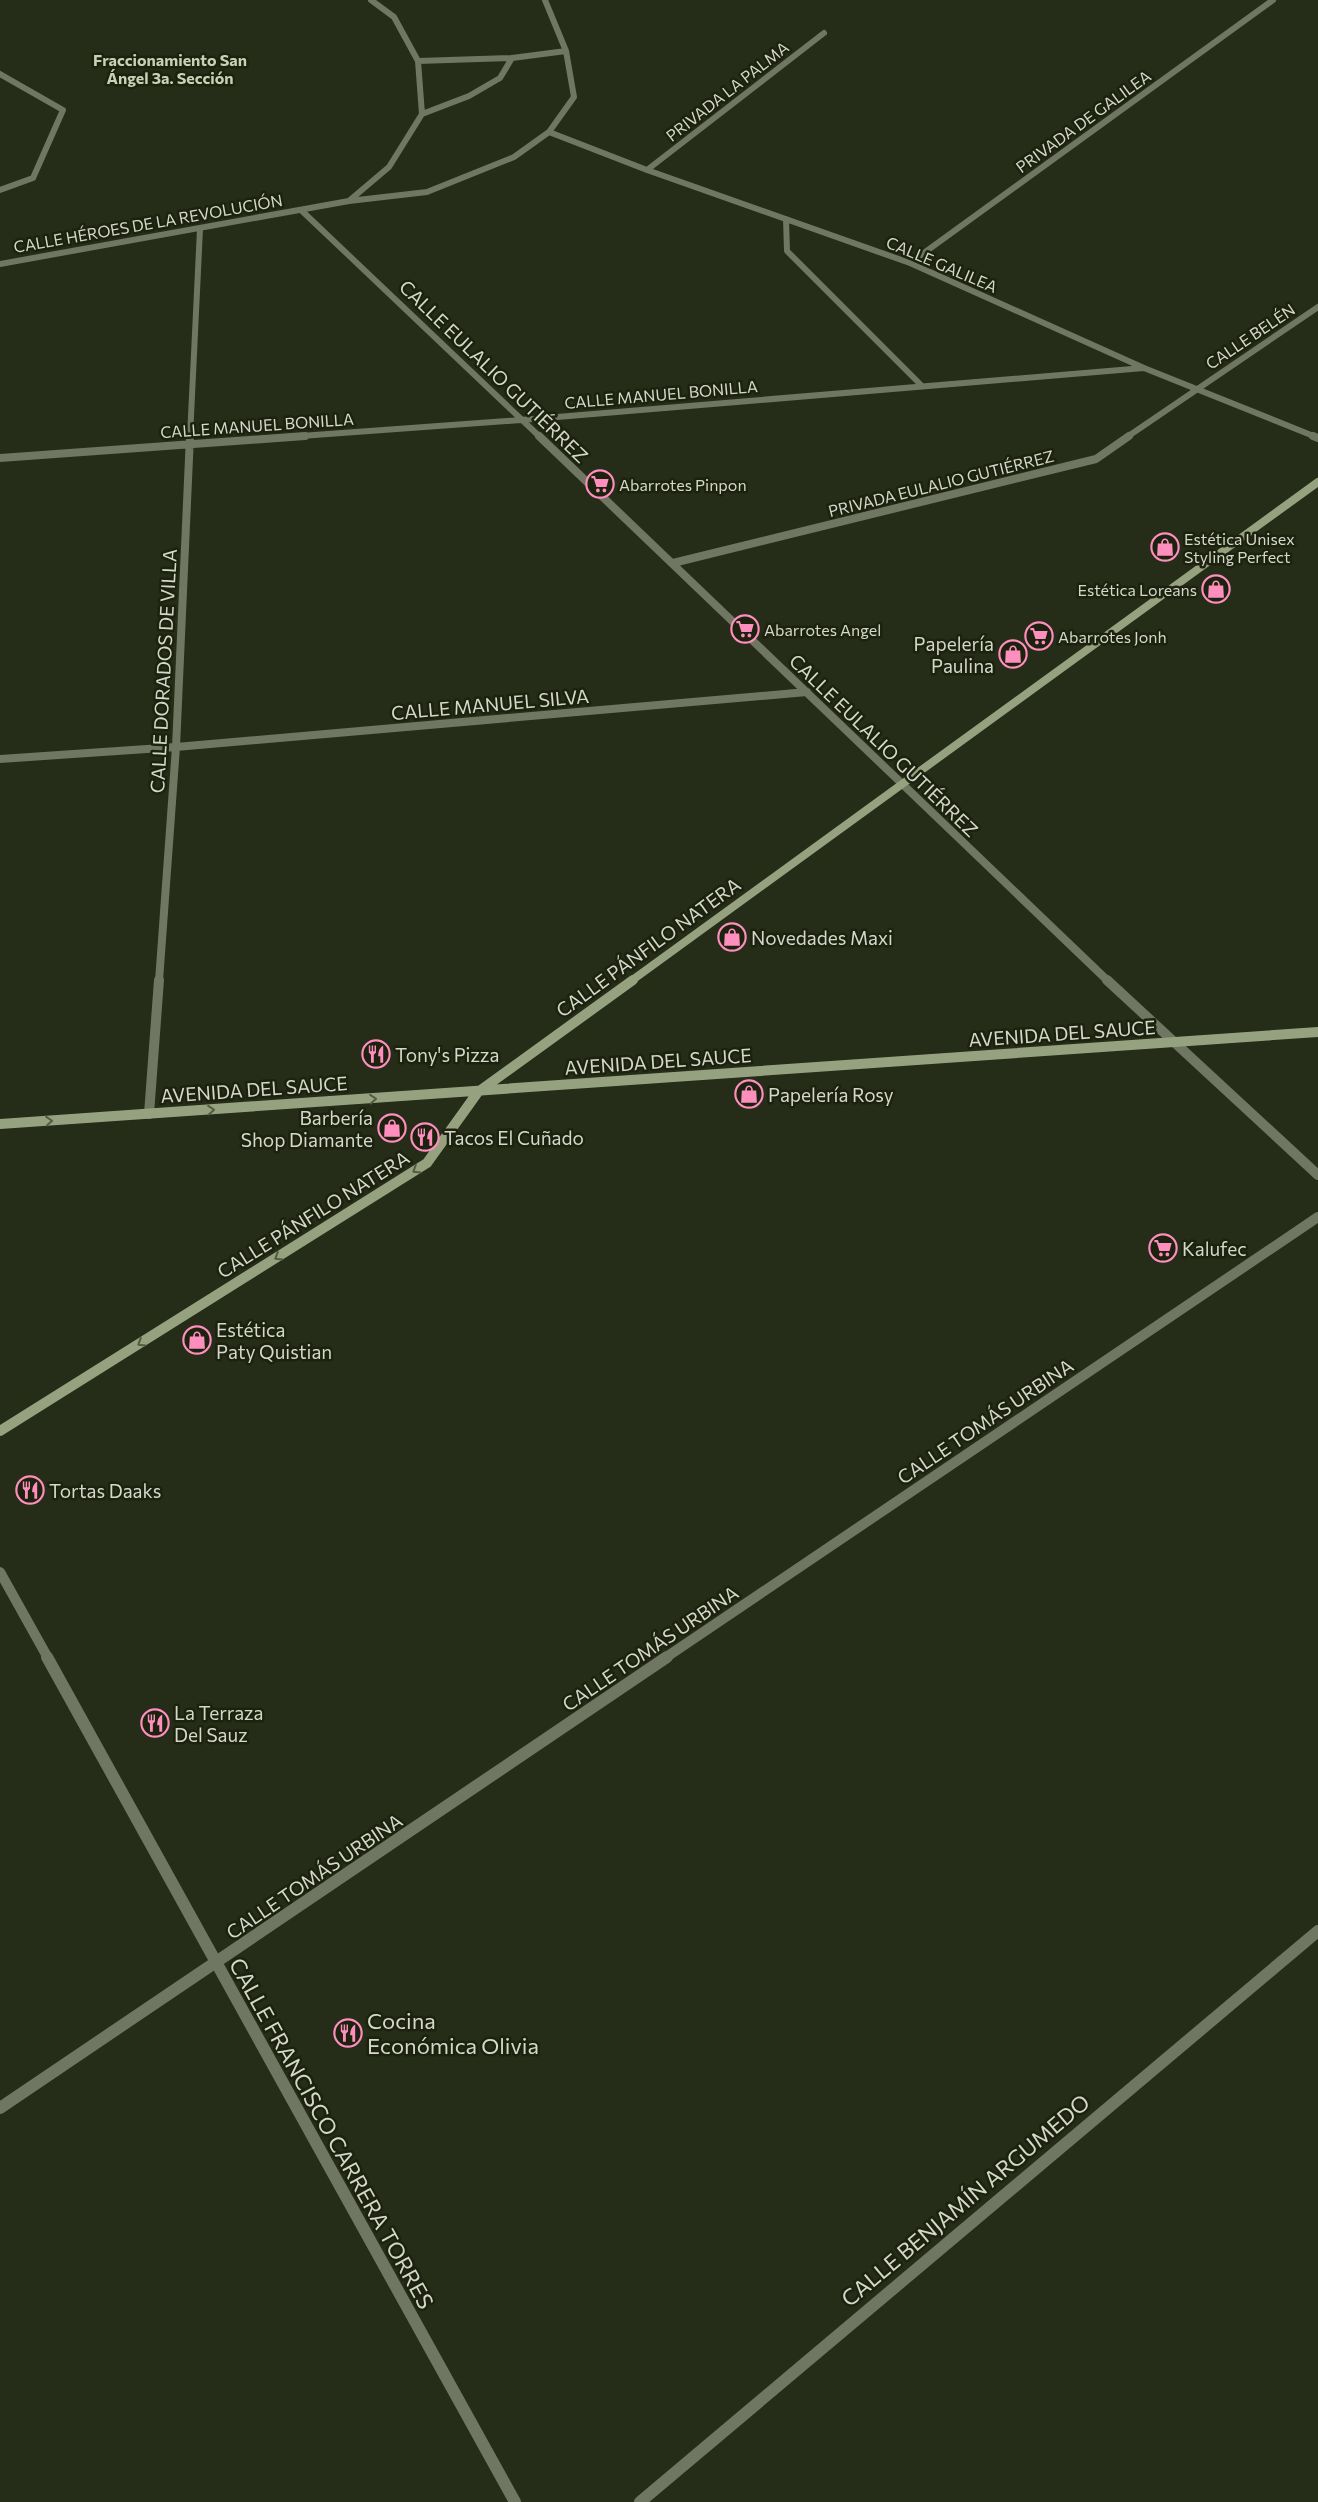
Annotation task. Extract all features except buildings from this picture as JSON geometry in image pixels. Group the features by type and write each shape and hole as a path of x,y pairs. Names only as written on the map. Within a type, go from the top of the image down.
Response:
{"main road":[{"name":"CALLE PÁNFILO NATERA","path":"0,1431 427,1163 478,1092 1318,482"},
{"name":"AVENIDA DEL SAUCE","path":"0,1124 1318,1032"}],"street":[{"path":"371,0 394,16 418,61 422,114"},
{"path":"301,210 349,201 427,192 514,157 549,132 574,98 566,52 544,0"},
{"name":"PRIVADA DE GALILEA","path":"910,263 1273,0"},
{"name":"PRIVADA LA PALMA","path":"647,170 824,33"},
{"path":"418,61 512,58 566,52"},
{"path":"349,201 389,166 422,114 469,96 500,78 512,58"},
{"path":"0,74 63,110 33,178 0,190"},
{"name":"CALLE GALILEA","path":"549,132 647,170 910,263 1144,368 1318,438"},
{"name":"CALLE HÉROES DE LA REVOLUCIÓN","path":"0,264 301,210"},
{"name":"CALLE EULALIO GUTIÉRREZ","path":"301,210 520,420 673,563 902,785 1172,1042 1318,1176"},
{"path":"786,219 787,251 922,386"},
{"name":"CALLE DORADOS DE VILLA","path":"149,1114 176,747 200,229"},
{"name":"CALLE BELÉN","path":"1197,388 1317,309"},
{"name":"CALLE MANUEL BONILLA","path":"0,458 520,420 1144,368"},
{"name":"PRIVADA EULALIO GUTIÉRREZ","path":"673,563 1096,459 1197,388"},
{"name":"CALLE MANUEL SILVA","path":"0,759 176,747 806,692"},
{"name":"CALLE TOMÁS URBINA","path":"0,2108 1318,1216"},
{"name":"CALLE FRANCISCO CARRERA TORRES","path":"0,1572 215,1964 515,2502"},
{"name":"CALLE BENJAMÍN ARGUMEDO","path":"640,2502 1318,1931"}],"place":[{"name":"Abarrotes Pinpon","path":"600,484"},
{"name":"Estética Unisex Styling Perfect","path":"1165,547"},
{"name":"Estética Loreans","path":"1216,589"},
{"name":"Abarrotes Angel","path":"745,629"},
{"name":"Abarrotes Jonh","path":"1039,636"},
{"name":"Papelería Paulina","path":"1013,654"},
{"name":"Novedades Maxi","path":"732,937"},
{"name":"Tony's Pizza","path":"376,1054"},
{"name":"Papelería Rosy","path":"749,1094"},
{"name":"Barbería Shop Diamante","path":"392,1128"},
{"name":"Tacos El Cuñado","path":"425,1137"},
{"name":"Kalufec","path":"1163,1248"},
{"name":"Estética Paty Quistian","path":"197,1340"},
{"name":"Tortas Daaks","path":"30,1490"},
{"name":"La Terraza Del Sauz","path":"155,1723"},
{"name":"Cocina Económica Olivia","path":"348,2033"}],"district":[{"name":"Fraccionamiento San Ángel 3a. Sección","path":"170,68"}]}
